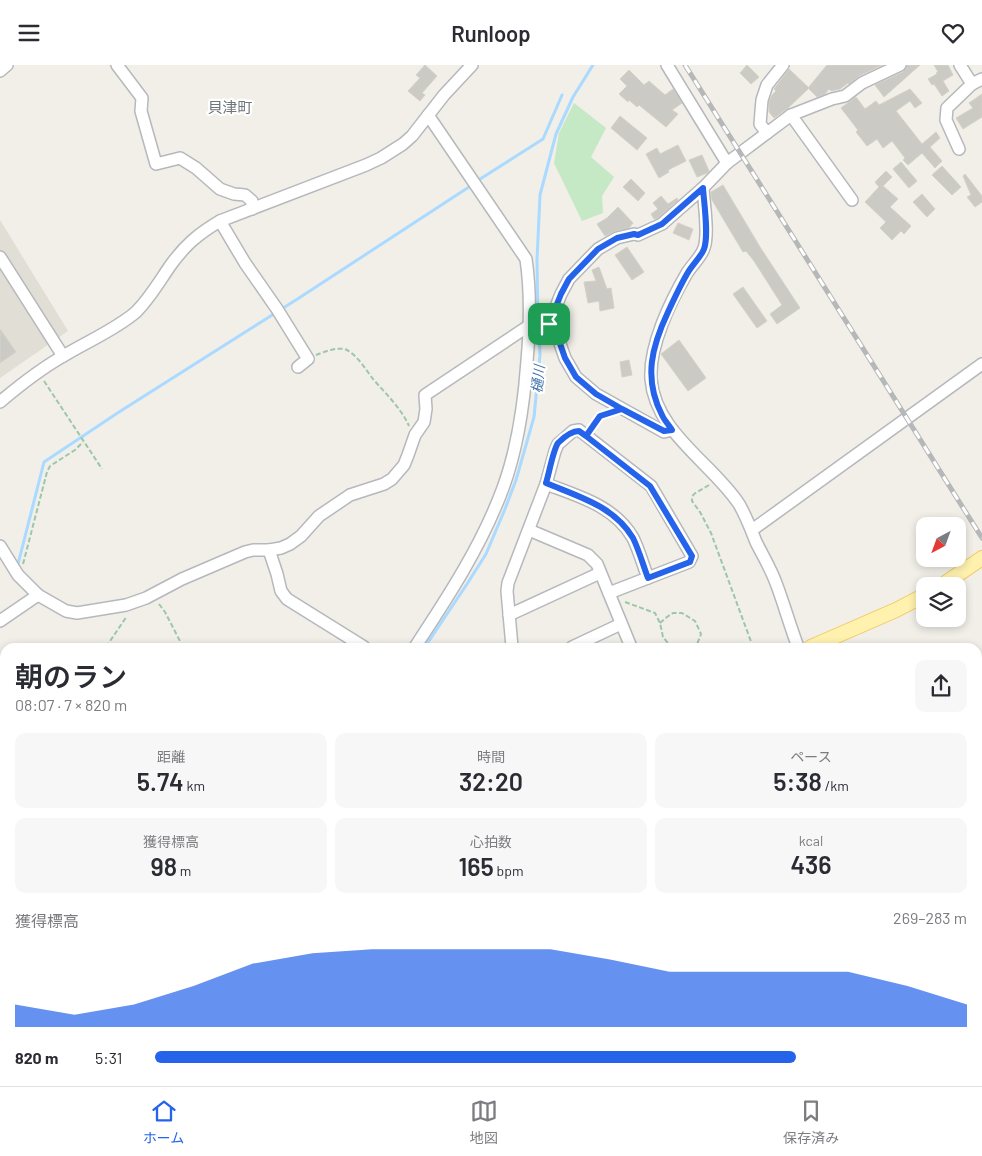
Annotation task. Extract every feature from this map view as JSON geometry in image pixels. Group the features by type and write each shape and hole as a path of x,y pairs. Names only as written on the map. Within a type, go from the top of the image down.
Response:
{"main road":[{"path":"954,577 982,558"},
{"path":"820,643 916,600"}],"street":[{"path":"0,71 7,65"},
{"path":"117,65 142,98 141,111 156,164 180,159 196,169 220,189 234,194 245,195 252,201 252,209"},
{"path":"0,402 23,383 63,356 108,331 134,313 148,299 169,267 185,249 199,235 220,221 381,158 403,144 412,136 444,95 472,65"},
{"path":"667,65 727,163"},
{"path":"767,133 760,124 762,100 767,85 783,65"},
{"path":"547,324 569,279 598,249 617,238 634,234 638,235 662,224 703,188 727,163 791,115 832,99 846,96 862,83 900,65"},
{"path":"959,149 946,121 947,108 977,81 960,65"},
{"path":"417,643 469,560 503,488 523,412 531,325 526,259 428,115"},
{"path":"791,115 852,200"},
{"path":"703,188 706,235 704,249 687,273 656,341 652,359 651,379 654,395 662,415 672,430 720,481 739,505 776,581 797,643"},
{"path":"220,221 245,263 308,359 298,367"},
{"path":"0,257 63,356"},
{"path":"0,546 18,575 38,595 66,611 77,613 132,603 244,552 281,548 301,536 319,516 350,495 384,485 392,479 404,465 415,435 425,416 425,395 531,325 547,324 556,332 565,358 576,377 596,394 664,431 672,430"},
{"path":"752,530 982,364"},
{"path":"512,643 508,583 546,483 555,451 558,444 573,431 579,431 586,436 650,486 692,556 690,562 610,595"},
{"path":"546,483 590,501 608,510 618,519 634,539 648,578"},
{"path":"528,530 588,555 596,564 629,643"},
{"path":"269,550 281,591 287,599 358,643"},
{"path":"509,615 600,573"},
{"path":"0,621 38,595"},
{"path":"581,643 621,624"}],"path":[{"path":"308,359 327,351 345,349 363,366 400,410 415,435"},
{"path":"39,373 102,469"},
{"path":"586,436 600,416 622,409"},
{"path":"18,575 22,570 47,472 50,466 75,450 83,442"},
{"path":"720,481 699,490 692,497 692,501 710,533 751,643"},
{"path":"152,594 165,612 181,643"},
{"path":"610,595 655,613 660,623 663,637 667,643"},
{"path":"109,643 126,618 132,603"},
{"path":"660,623 674,613 682,613 695,621 701,634 698,643"}],"shaded area":[{"path":"0,220 68,331 0,378"}],"green space":[{"path":"574,103 606,128 591,157 614,177 602,196 603,213 582,221 554,163 559,133"}],"building":[{"path":"425,65 437,76 422,93 425,95 420,101 408,91 420,78 416,75"},
{"path":"747,65 759,77 751,84 740,73"},
{"path":"827,65 882,65 859,76 840,89 831,91 829,89 825,94 817,97 808,88"},
{"path":"907,65 920,65 884,97 875,85 903,72"},
{"path":"934,65 948,65 953,75 943,81 949,91 942,96 928,79 938,72"},
{"path":"789,69 809,88 788,108 774,118 769,112 769,102 776,91 774,89"},
{"path":"629,70 644,85 649,81 665,95 673,89 682,103 672,110 678,114 666,127 639,105 637,107 619,94 627,86 620,79"},
{"path":"910,89 922,103 915,108 910,101 896,111 922,144 936,132 940,138 930,147 942,161 935,168 922,153 908,165 892,141 883,148 877,139 867,146 856,132 858,130 841,108 856,97 865,109 876,101 879,105"},
{"path":"982,94 982,117 963,129 956,118 973,108 969,103"},
{"path":"620,116 647,138 637,150 611,128"},
{"path":"678,145 686,161 668,170 669,172 659,178 646,154 657,148 660,154"},
{"path":"702,155 709,171 697,177 689,160"},
{"path":"901,162 917,181 909,188 893,169"},
{"path":"942,166 961,187 952,195 932,175"},
{"path":"886,171 892,177 883,186 898,199 890,207 911,226 904,234 901,231 892,240 880,228 886,222 865,202 879,187 875,182"},
{"path":"965,174 982,196 982,202 975,207 967,197 971,195 963,176"},
{"path":"631,179 645,193 638,201 623,187"},
{"path":"723,185 760,247 800,308 777,324 770,314 782,305 754,261 746,251 743,252 712,200 711,192"},
{"path":"922,194 935,209 927,217 913,202"},
{"path":"661,196 668,204 677,198 678,200 658,218 654,219 651,214 658,209 653,203"},
{"path":"618,207 633,223 629,228 615,231 605,236 597,224 607,218"},
{"path":"678,223 693,229 689,240 673,233"},
{"path":"627,247 644,272 632,280 615,255"},
{"path":"599,267 607,289 611,288 614,308 600,311 599,301 588,303 584,282 596,281 592,270"},
{"path":"743,287 767,321 757,328 733,294"},
{"path":"0,329 16,352 0,363"},
{"path":"679,340 706,378 688,391 661,354"},
{"path":"629,360 632,375 622,377 620,362"}],"waterway":[{"name":"樋川","path":"538,321 537,260 540,195 556,134 573,97 593,65"},
{"path":"477,181 543,139 562,95"},
{"path":"17,568 44,462 472,185"},
{"name":"樋川","path":"428,643 486,554 516,480 534,417 540,355 539,327"}],"railway":[{"path":"685,65 982,538"}],"district":[{"name":"貝津町","path":"230,108"}],"route":[{"path":"549,324 556,332 565,358 576,377 596,394 622,409 600,416 586,436 650,486 692,556 690,562 648,578 634,539 618,519 608,510 546,483 558,444 573,431 579,431 586,436 600,416 622,409 664,431 672,430 662,415 654,395 651,379 652,359 664,320 687,273 704,249 706,235 703,188 662,224 638,235 634,234 617,238 598,249 569,279 549,324"}]}
